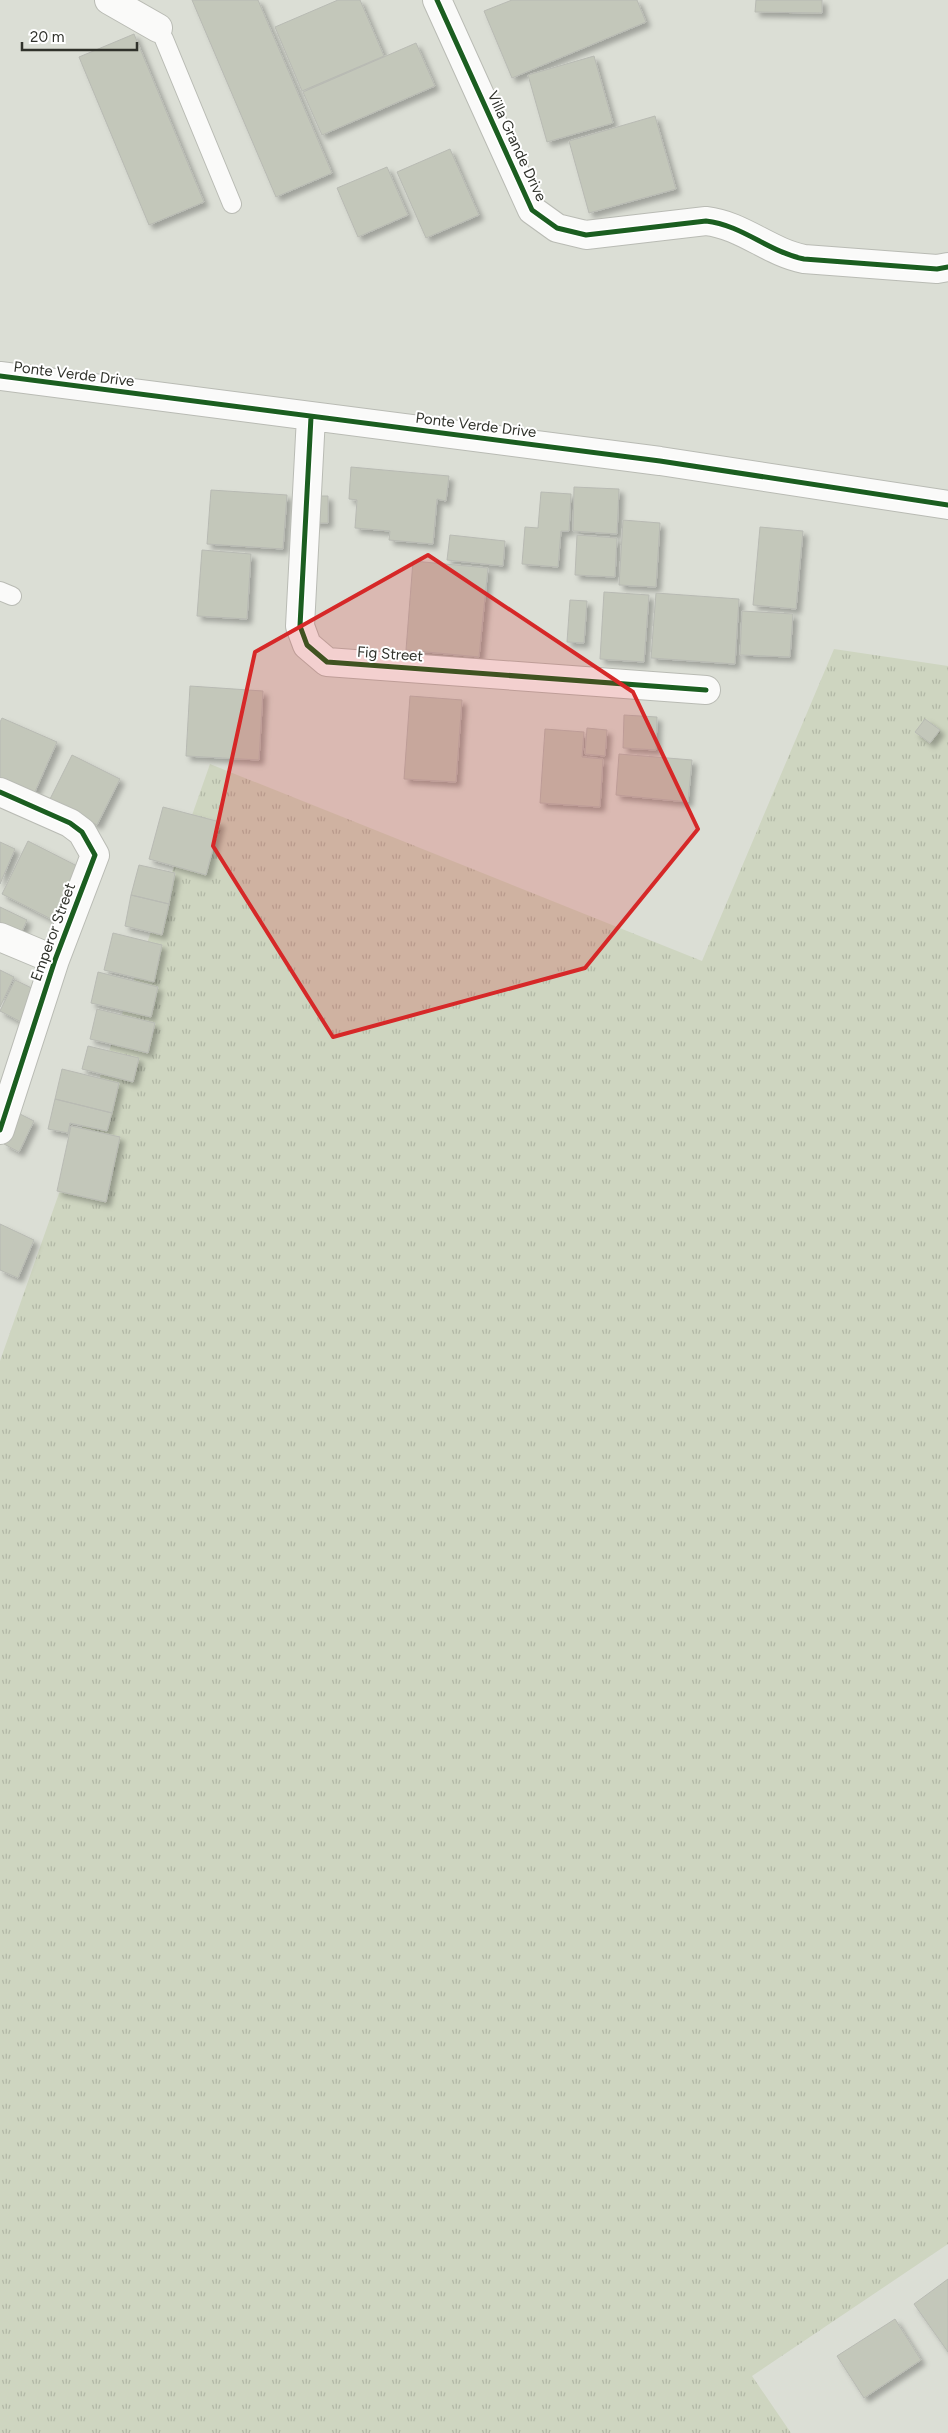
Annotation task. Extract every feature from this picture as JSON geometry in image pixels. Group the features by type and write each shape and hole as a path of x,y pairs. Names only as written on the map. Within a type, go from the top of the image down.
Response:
{"street":[{"path":"109,0 158,28"},
{"name":"Villa Grande Drive","path":"437,0 532,210 557,228 586,235 706,221 721,223 787,256 804,259 937,268 948,267"},
{"name":"Ponte Verde Drive","path":"0,376 660,461 948,505"},
{"name":"Fig Street","path":"311,417 300,626 307,645 327,662 706,690"},
{"name":"Emperor Street","path":"0,792 70,822 82,832 95,855 55,960 0,1128"},
{"path":"0,937 55,960"}],"lane":[{"path":"158,28 232,204"}],"highlighted area":[{"path":"428,555 633,692 698,829 585,968 333,1037 213,846 255,652"}],"green space":[{"path":"834,649 948,666 948,2244 752,2376 791,2433 0,2433 0,1361 210,764 702,961"}],"building":[{"path":"192,0 258,0 332,173 276,197"},
{"path":"338,0 360,0 384,56 302,91 275,27"},
{"path":"512,0 637,0 646,22 512,78 484,11"},
{"path":"756,0 822,0 822,13 755,12"},
{"path":"134,34 204,202 149,225 79,57"},
{"path":"416,43 435,86 322,135 303,92"},
{"path":"594,56 613,123 547,142 528,75"},
{"path":"655,116 676,189 589,213 569,141"},
{"path":"450,149 479,215 426,238 397,172"},
{"path":"387,167 408,215 358,237 337,188"},
{"path":"351,467 449,476 446,501 437,499 433,544 389,540 390,531 355,528 357,500 349,499"},
{"path":"574,487 619,489 617,534 573,531"},
{"path":"211,490 287,495 283,549 207,544"},
{"path":"541,492 571,494 569,531 561,531 558,567 522,564 525,527 538,528"},
{"path":"311,496 328,496 328,523 311,523"},
{"path":"623,520 660,523 656,587 619,585"},
{"path":"760,527 803,531 796,609 753,605"},
{"path":"450,535 505,541 503,566 447,560"},
{"path":"577,535 617,538 615,577 575,575"},
{"path":"202,550 251,554 247,619 197,616"},
{"path":"413,561 488,568 479,657 406,650"},
{"path":"604,592 649,595 644,662 600,659"},
{"path":"656,593 739,599 735,664 651,658"},
{"path":"570,600 587,601 584,643 567,642"},
{"path":"742,611 793,614 790,657 740,655"},
{"path":"190,686 263,691 259,760 186,756"},
{"path":"410,696 462,700 456,782 404,779"},
{"path":"624,715 657,717 656,750 623,748"},
{"path":"2,718 57,742 34,794 0,780 0,722"},
{"path":"925,719 940,730 930,743 915,732"},
{"path":"587,728 607,730 605,756 585,754"},
{"path":"545,729 584,732 582,757 603,759 600,807 540,803"},
{"path":"619,754 692,760 688,802 616,795"},
{"path":"72,755 120,779 97,825 49,801"},
{"path":"163,807 220,822 206,875 149,859"},
{"path":"28,841 85,870 59,923 2,894"},
{"path":"0,842 15,849 0,884"},
{"path":"139,865 175,873 169,904 131,895"},
{"path":"131,895 169,904 162,935 125,926"},
{"path":"0,907 27,920 18,941 0,933"},
{"path":"113,933 162,945 154,982 104,970"},
{"path":"0,970 14,977 0,1007"},
{"path":"98,972 158,987 151,1017 91,1003"},
{"path":"15,980 40,992 25,1024 0,1011"},
{"path":"97,1009 155,1023 148,1053 90,1039"},
{"path":"88,1046 139,1058 133,1082 82,1069"},
{"path":"62,1069 119,1083 112,1113 55,1099"},
{"path":"55,1099 112,1113 107,1131 70,1123 68,1133 48,1129"},
{"path":"18,1113 34,1121 19,1152 4,1144"},
{"path":"71,1126 120,1137 106,1202 57,1191"},
{"path":"0,1224 34,1240 18,1278 0,1270"},
{"path":"948,2279 948,2352 914,2304"},
{"path":"895,2319 921,2360 864,2398 837,2356"}],"cycle path":[{"path":"437,0 532,210 557,228 586,235 706,221 732,228 779,251 804,259 937,269 948,267"},
{"path":"0,376 660,461 948,505"},
{"path":"311,417 300,626 307,645 327,662 706,690"},
{"path":"0,792 70,823 82,832 95,855 55,960 0,1130"}]}
